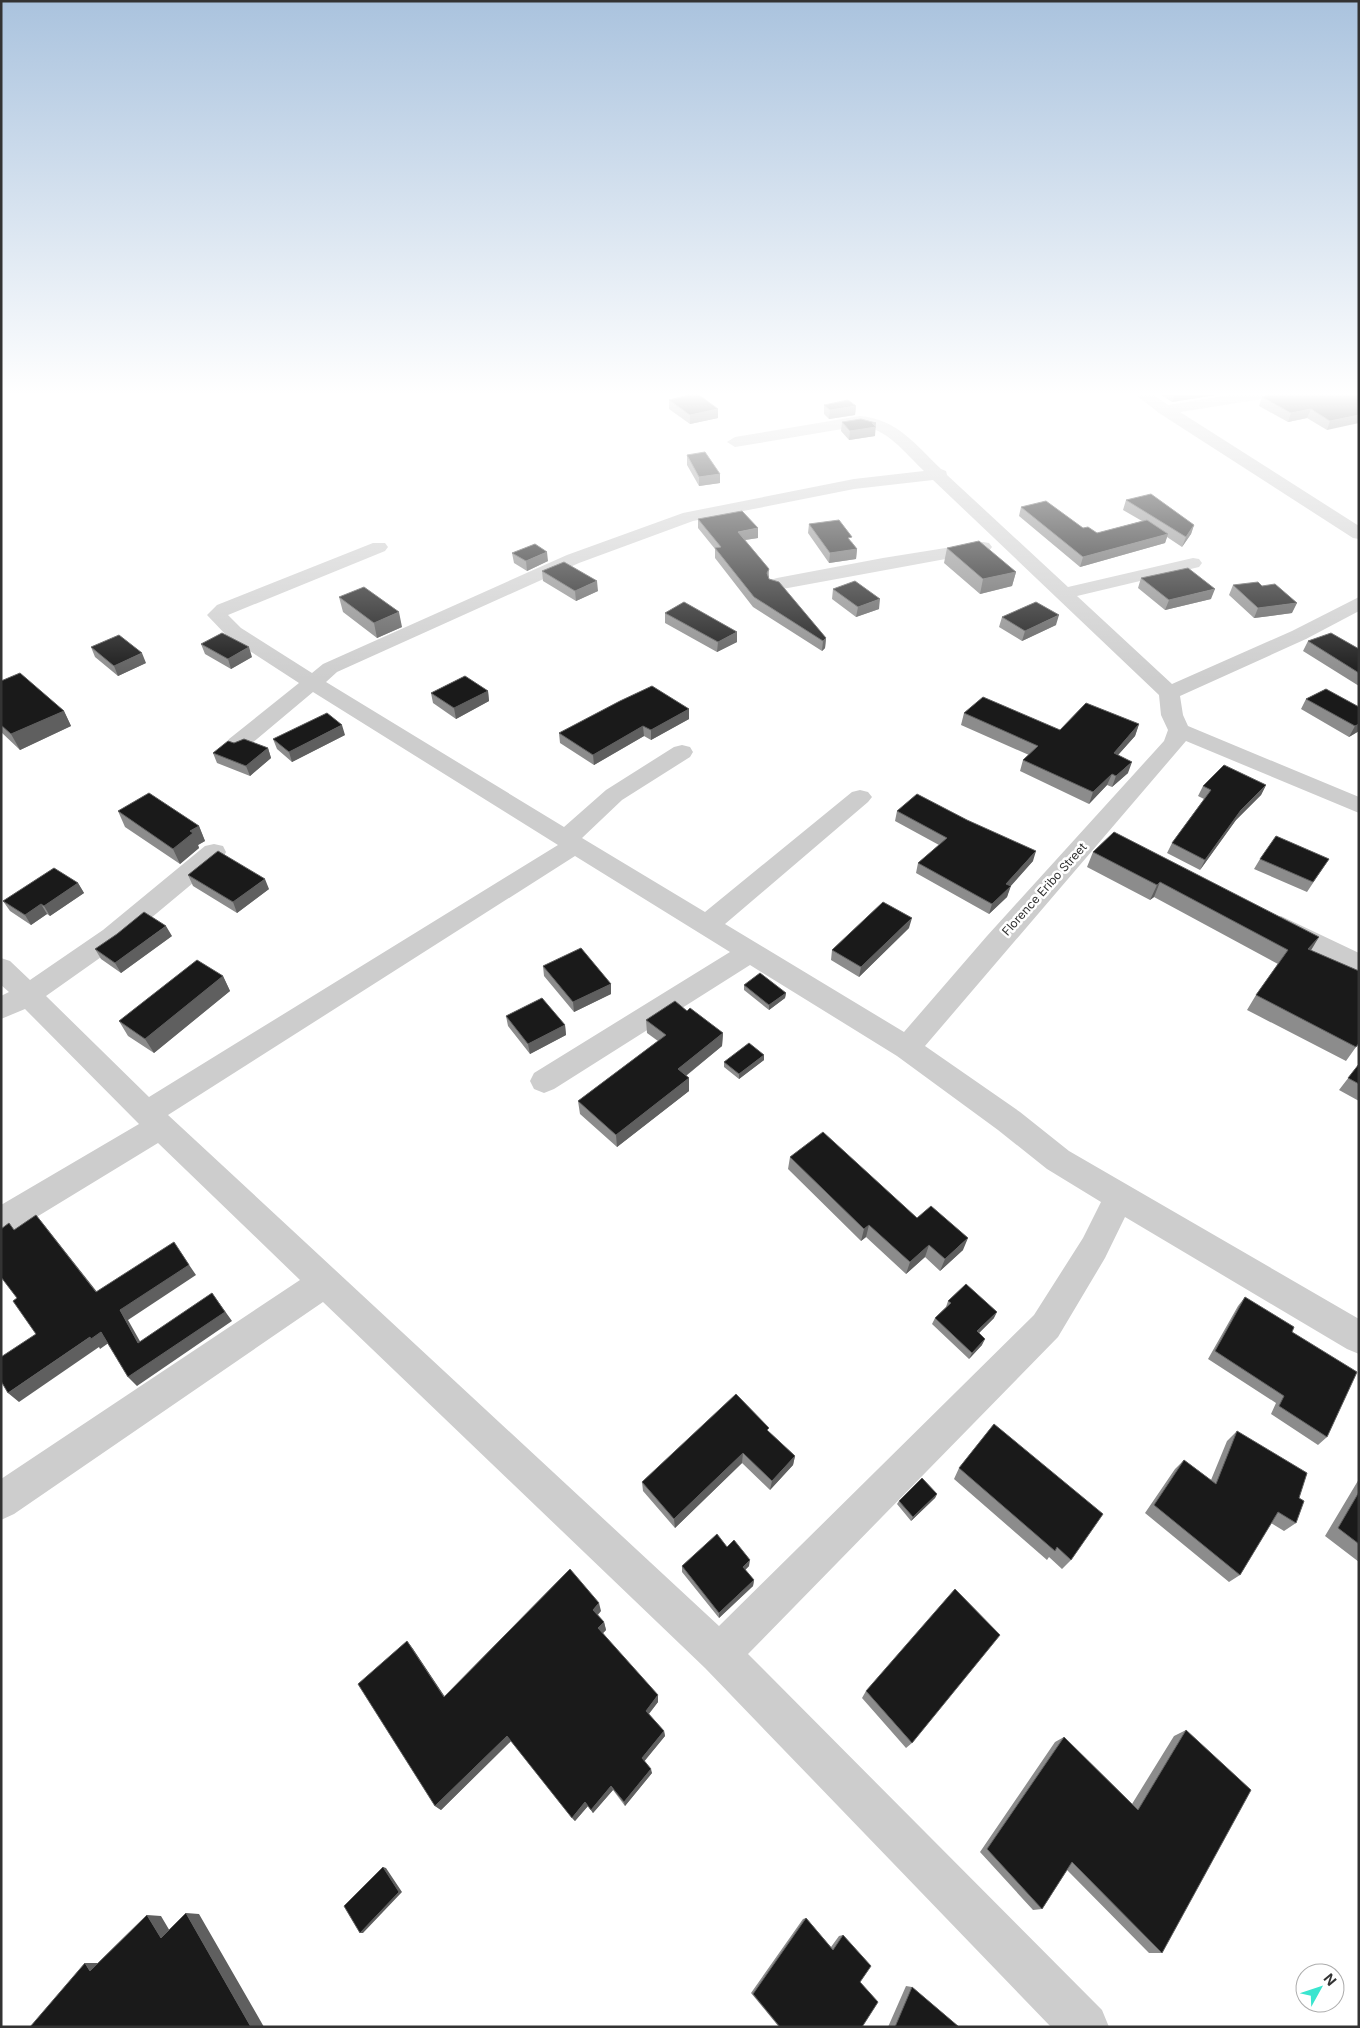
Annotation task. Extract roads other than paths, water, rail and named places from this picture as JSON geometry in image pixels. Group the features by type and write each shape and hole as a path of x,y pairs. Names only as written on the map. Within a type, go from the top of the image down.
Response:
{"street":[{"path":"237,744 330,668 572,559 690,517 826,490"},
{"path":"956,490 1009,543 1169,693 1172,715 1179,730 1359,806"},
{"path":"1289,490 1359,534"},
{"path":"777,584 883,563 1009,543"},
{"path":"379,547 224,609 217,616 234,632 312,682 907,1048 1009,1121 1058,1160 1359,1338"},
{"path":"1063,594 1193,563"},
{"path":"1169,693 1290,640 1359,603"},
{"name":"Florence Eribo Street","path":"907,1048 996,943 1106,834 1174,743 1179,730"},
{"path":"1,1222 571,842 614,795 682,752"},
{"path":"707,926 860,797"},
{"path":"15,1003 107,940 214,852"},
{"path":"1263,915 1359,965"},
{"path":"544,1081 750,952"},
{"path":"1,968 15,1003 153,1120 719,1654 1085,2027"},
{"path":"719,1654 1046,1326 1094,1248 1119,1197"},
{"path":"1,1501 325,1282"}]}
